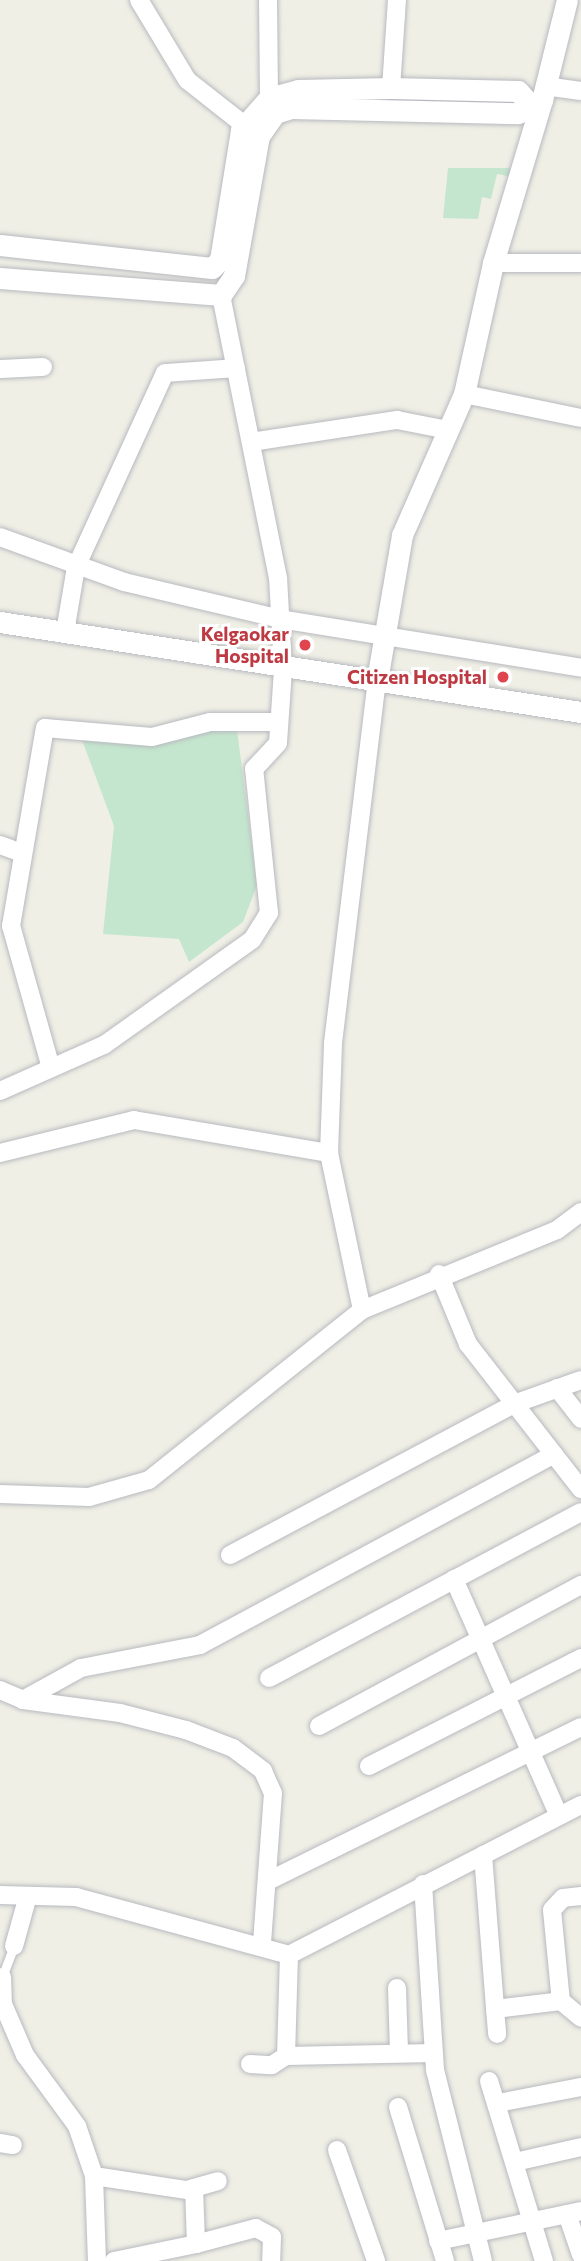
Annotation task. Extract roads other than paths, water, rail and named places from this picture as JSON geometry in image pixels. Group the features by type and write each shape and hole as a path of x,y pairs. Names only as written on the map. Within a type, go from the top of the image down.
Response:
{"street":[{"path":"139,0 187,80 243,124"},
{"path":"268,0 269,98"},
{"path":"391,88 397,0"},
{"path":"362,1310 329,1153 333,1043 377,680 402,535 464,394 493,263 567,0"},
{"path":"0,246 199,270 218,265 243,124 269,98 298,90 391,88 518,91 538,96 581,91"},
{"path":"0,1091 104,1045 252,940 269,913 254,769 278,743 283,669 280,618 251,442 221,295 234,276 259,136 275,113 291,107 518,113 538,96"},
{"path":"493,263 581,263"},
{"path":"0,278 221,295"},
{"path":"0,369 43,367"},
{"path":"65,632 76,567 164,373 236,368"},
{"path":"464,394 581,418"},
{"path":"251,442 397,420 449,430"},
{"path":"0,537 76,567 280,618 384,640 581,668"},
{"path":"0,622 283,669 377,680 581,712"},
{"path":"51,1068 11,926 19,852 45,728 152,737 210,722 279,722"},
{"path":"0,845 19,852"},
{"path":"0,1153 134,1120 329,1153"},
{"path":"0,1494 89,1497 149,1480 362,1310 439,1274 557,1230 581,1212"},
{"path":"439,1274 468,1344 581,1489"},
{"path":"230,1555 514,1404 581,1380"},
{"path":"557,1388 581,1419"},
{"path":"23,1700 81,1668 200,1645 554,1454"},
{"path":"269,1678 581,1512"},
{"path":"454,1579 508,1695 559,1816"},
{"path":"319,1726 581,1585"},
{"path":"369,1766 581,1658"},
{"path":"0,1690 23,1700 120,1713 233,1748 262,1771 274,1793 262,1944"},
{"path":"268,1881 581,1727"},
{"path":"289,1955 581,1805"},
{"path":"483,1855 497,2034"},
{"path":"423,1884 438,2090 473,2234 483,2261"},
{"path":"0,1895 76,1897 262,1944 289,1955"},
{"path":"14,1946 28,1896"},
{"path":"495,2009 571,2008 552,1910 563,1898 581,1896"},
{"path":"286,2056 289,1955"},
{"path":"2,1984 25,2055 77,2126 94,2176 97,2261"},
{"path":"397,1988 399,2053"},
{"path":"250,2064 272,2065 286,2056 399,2053 434,2062"},
{"path":"489,2081 498,2103 544,2261"},
{"path":"498,2103 581,2087"},
{"path":"398,2107 445,2261"},
{"path":"515,2162 581,2147"},
{"path":"337,2150 376,2261"},
{"path":"94,2176 194,2188 218,2181"},
{"path":"194,2188 196,2244"},
{"path":"438,2241 574,2212 581,2255"},
{"path":"114,2261 256,2228 272,2237 271,2261"}],"lane":[{"path":"2,1984 14,1946"}],"place":[{"name":"Kelgaokar Hospital","path":"305,645"},
{"name":"Citizen Hospital","path":"503,677"}]}
